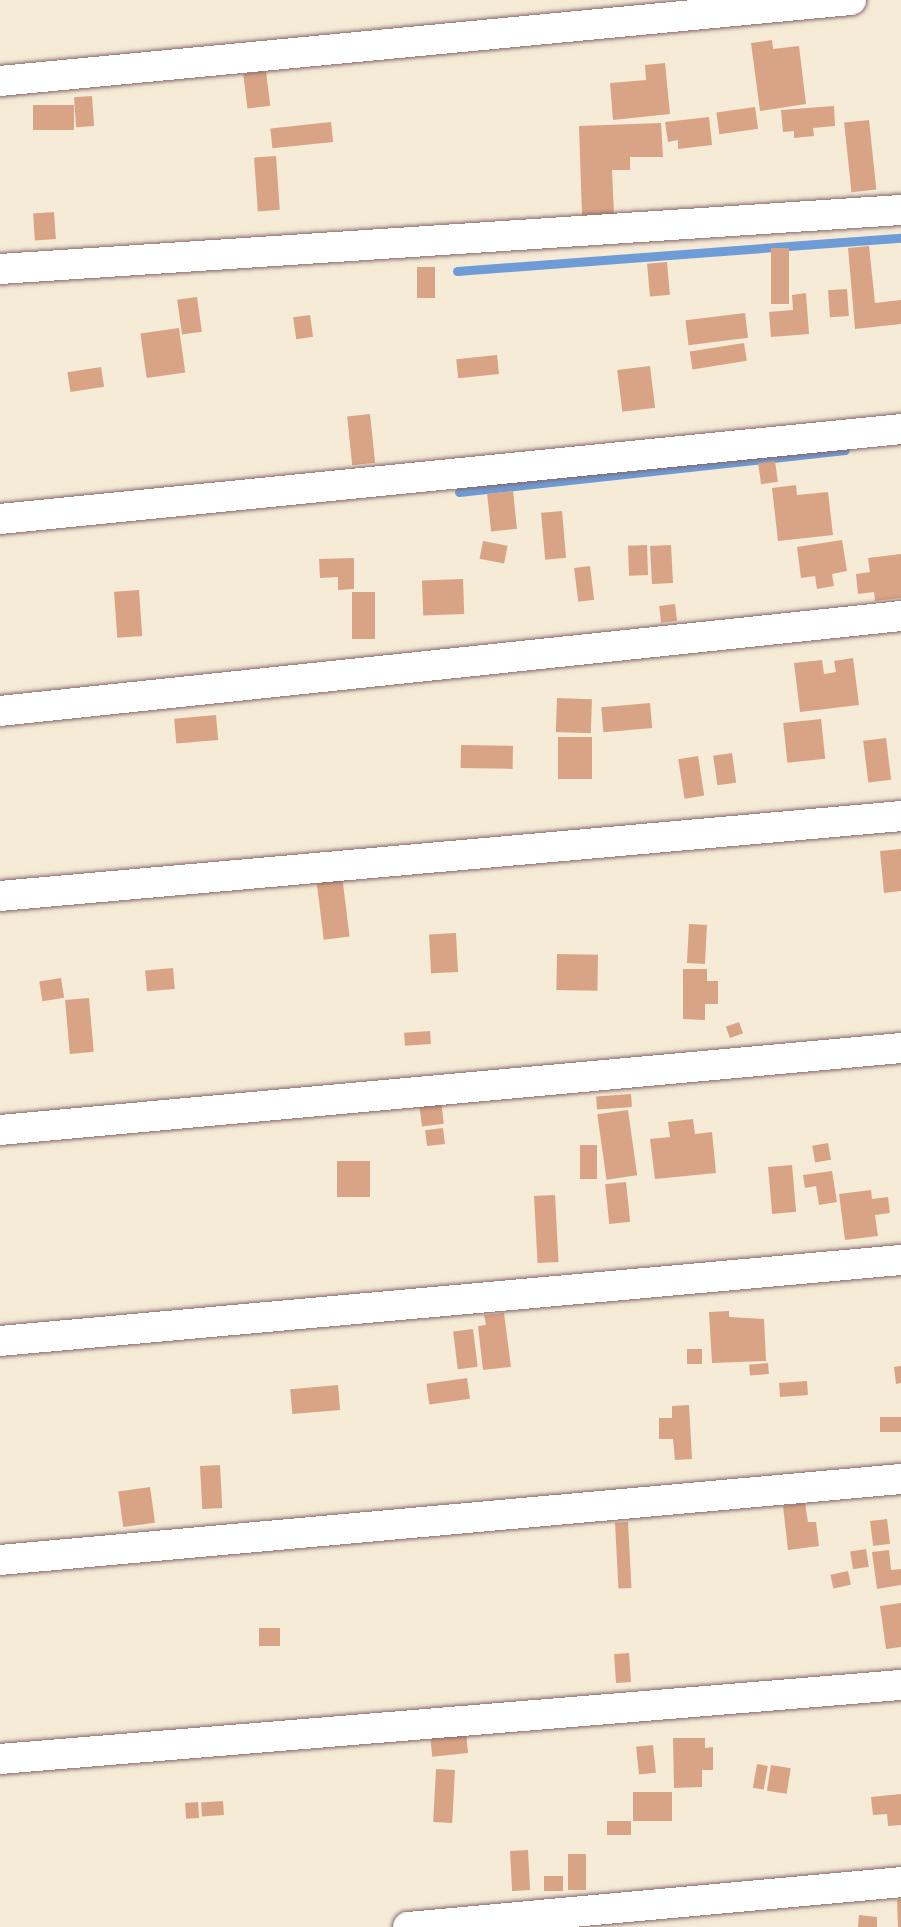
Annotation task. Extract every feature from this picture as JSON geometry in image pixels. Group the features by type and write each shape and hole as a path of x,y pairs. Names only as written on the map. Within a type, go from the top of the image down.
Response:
{"street":[{"path":"0,81 851,0"},
{"path":"0,269 901,210"},
{"path":"0,519 901,429"},
{"path":"0,711 901,616"},
{"path":"0,896 901,816"},
{"path":"0,1130 901,1048"},
{"path":"0,1341 901,1260"},
{"path":"0,1560 901,1479"},
{"path":"0,1759 901,1685"},
{"path":"408,1927 901,1882"}],"building":[{"path":"772,40 773,49 799,46 806,104 760,111 751,43"},
{"path":"665,63 670,114 613,120 610,83 646,80 645,65"},
{"path":"266,71 270,106 247,109 243,74"},
{"path":"92,96 94,126 76,127 74,97"},
{"path":"33,105 74,105 74,130 33,130"},
{"path":"834,106 835,126 813,128 814,136 794,138 794,131 783,132 781,110"},
{"path":"755,107 758,129 719,134 716,112"},
{"path":"709,117 712,145 678,149 678,140 668,142 665,122"},
{"path":"869,120 876,190 851,192 844,123"},
{"path":"331,122 333,142 272,148 270,128"},
{"path":"661,123 663,157 630,157 630,170 612,170 614,214 582,215 579,126"},
{"path":"276,156 280,210 258,211 254,158"},
{"path":"54,212 56,239 35,240 33,213"},
{"path":"869,246 875,303 901,300 901,324 855,329 848,248"},
{"path":"771,248 789,248 789,304 771,304"},
{"path":"667,262 670,295 650,297 647,264"},
{"path":"417,267 435,267 435,298 417,298"},
{"path":"847,289 849,316 830,317 828,290"},
{"path":"806,293 809,334 771,337 769,312 793,310 792,295"},
{"path":"197,297 202,332 182,334 177,300"},
{"path":"745,313 748,338 688,345 685,320"},
{"path":"310,315 313,337 296,339 293,317"},
{"path":"179,328 185,373 147,378 140,333"},
{"path":"744,343 747,361 692,369 690,352"},
{"path":"497,355 499,374 458,378 456,359"},
{"path":"650,366 655,408 622,412 617,370"},
{"path":"101,367 104,387 71,392 67,372"},
{"path":"370,414 375,463 352,465 347,416"},
{"path":"775,461 778,482 761,484 758,463"},
{"path":"796,485 797,495 828,492 833,535 778,541 772,488"},
{"path":"513,491 517,529 491,532 487,494"},
{"path":"562,511 566,558 545,560 541,513"},
{"path":"842,540 847,571 832,574 834,586 817,589 815,576 801,578 797,547"},
{"path":"483,541 508,546 504,563 480,559"},
{"path":"647,545 648,575 629,576 628,546"},
{"path":"671,545 673,583 652,584 650,546"},
{"path":"901,554 901,598 875,601 874,592 858,594 856,574 870,572 868,558"},
{"path":"354,558 354,589 338,590 338,577 320,578 319,559"},
{"path":"590,566 594,600 578,602 574,568"},
{"path":"463,579 464,614 423,615 422,580"},
{"path":"139,590 142,636 117,638 114,592"},
{"path":"352,592 375,592 375,639 352,639"},
{"path":"675,604 677,621 661,623 659,606"},
{"path":"853,658 859,705 800,712 794,663 822,660 824,674 836,672 834,661"},
{"path":"557,698 592,699 591,733 556,732"},
{"path":"650,703 652,728 603,732 601,707"},
{"path":"216,715 218,740 176,744 174,719"},
{"path":"821,719 825,759 787,763 783,723"},
{"path":"558,737 592,737 592,779 558,779"},
{"path":"886,738 891,780 868,782 863,741"},
{"path":"461,745 513,746 513,769 461,768"},
{"path":"732,753 736,783 717,785 713,756"},
{"path":"698,756 704,796 685,799 678,759"},
{"path":"901,849 901,891 884,893 880,851"},
{"path":"342,875 350,937 324,940 316,878"},
{"path":"689,924 707,925 705,964 687,963"},
{"path":"456,933 458,972 431,973 429,934"},
{"path":"557,954 598,955 597,991 556,990"},
{"path":"173,968 175,989 147,991 145,970"},
{"path":"683,969 707,969 707,981 718,981 718,1004 705,1004 705,1020 683,1019"},
{"path":"61,978 64,998 42,1001 39,981"},
{"path":"89,998 94,1052 70,1054 65,1000"},
{"path":"739,1022 743,1033 730,1038 726,1027"},
{"path":"430,1031 431,1044 405,1046 404,1033"},
{"path":"631,1094 632,1107 597,1109 596,1096"},
{"path":"441,1101 444,1124 422,1127 419,1104"},
{"path":"628,1110 637,1175 606,1180 597,1114"},
{"path":"693,1119 695,1134 712,1132 716,1173 655,1179 650,1139 670,1137 668,1122"},
{"path":"443,1128 445,1144 427,1146 425,1130"},
{"path":"828,1143 831,1160 815,1163 812,1146"},
{"path":"580,1145 597,1145 597,1179 580,1179"},
{"path":"337,1161 370,1161 370,1197 337,1197"},
{"path":"792,1165 796,1212 772,1214 768,1167"},
{"path":"832,1171 837,1202 819,1205 816,1186 805,1188 803,1175"},
{"path":"626,1182 630,1222 609,1224 605,1184"},
{"path":"871,1190 872,1199 888,1197 890,1213 875,1215 878,1236 845,1240 839,1194"},
{"path":"555,1195 559,1262 538,1263 534,1196"},
{"path":"729,1311 729,1317 764,1319 766,1361 712,1363 709,1312"},
{"path":"504,1313 511,1367 483,1370 478,1326 486,1325 484,1315"},
{"path":"473,1329 478,1367 458,1369 453,1331"},
{"path":"687,1349 702,1349 702,1364 687,1364"},
{"path":"768,1363 769,1374 750,1376 749,1365"},
{"path":"901,1366 901,1383 896,1384 894,1367"},
{"path":"467,1378 470,1399 429,1405 426,1384"},
{"path":"807,1381 808,1395 780,1397 779,1383"},
{"path":"338,1385 340,1410 292,1414 290,1389"},
{"path":"689,1405 692,1459 675,1460 673,1439 659,1439 659,1418 672,1418 672,1406"},
{"path":"880,1417 901,1417 901,1432 880,1432"},
{"path":"220,1465 222,1508 202,1509 200,1466"},
{"path":"150,1487 155,1523 123,1527 118,1491"},
{"path":"805,1503 808,1522 816,1522 819,1546 788,1550 783,1506"},
{"path":"887,1519 890,1544 873,1546 870,1521"},
{"path":"628,1522 631,1588 618,1589 615,1523"},
{"path":"866,1549 869,1567 853,1569 850,1552"},
{"path":"889,1550 891,1570 901,1569 901,1585 877,1589 872,1552"},
{"path":"848,1571 851,1585 833,1588 830,1575"},
{"path":"901,1603 901,1647 886,1649 880,1606"},
{"path":"259,1628 280,1628 280,1646 259,1646"},
{"path":"629,1653 631,1682 616,1683 614,1654"},
{"path":"466,1733 468,1753 432,1757 430,1737"},
{"path":"673,1738 705,1738 705,1748 713,1747 713,1770 702,1770 702,1787 674,1788"},
{"path":"653,1745 656,1773 639,1775 636,1747"},
{"path":"757,1764 768,1766 764,1790 753,1788"},
{"path":"771,1765 791,1768 787,1794 767,1791"},
{"path":"436,1769 455,1770 452,1823 433,1822"},
{"path":"633,1792 672,1792 672,1821 633,1821"},
{"path":"901,1794 901,1825 888,1826 887,1814 873,1815 871,1797"},
{"path":"223,1801 224,1815 202,1817 201,1803"},
{"path":"198,1802 199,1818 186,1819 185,1803"},
{"path":"607,1821 631,1821 631,1835 607,1835"},
{"path":"528,1850 530,1890 512,1891 510,1851"},
{"path":"568,1854 586,1854 586,1890 568,1890"},
{"path":"544,1876 563,1876 563,1891 544,1891"},
{"path":"901,1899 901,1927 898,1927 897,1900"},
{"path":"859,1915 877,1917 877,1927 858,1927"}],"waterway":[{"path":"457,271 901,238"},
{"path":"459,492 845,450"}]}
